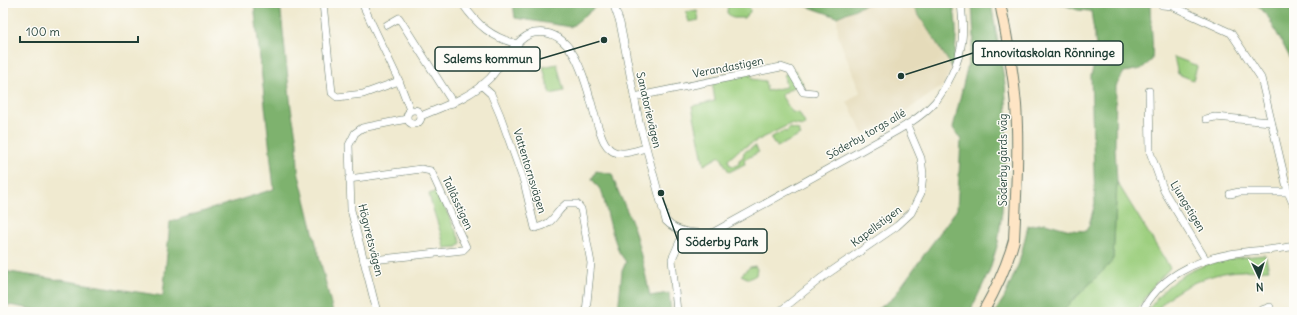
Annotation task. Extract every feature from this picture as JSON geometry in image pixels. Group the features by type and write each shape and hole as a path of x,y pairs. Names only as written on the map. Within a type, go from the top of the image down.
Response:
{"main road":[{"name":"Söderby gårds väg","path":"983,312 997,288 1010,255 1014,240 1017,134 1016,105 1014,81 1000,3"}],"street":[{"path":"323,3 332,93 336,97 363,94 399,81"},
{"path":"362,3 399,81 410,110"},
{"path":"462,3 472,17 486,31 500,39 518,44"},
{"name":"Sanatorievägen","path":"613,3 620,22 634,97 666,221 672,228 684,232"},
{"name":"Söderby torgs allé","path":"684,232 712,233 907,124 922,114 936,101 946,87 958,64 964,34 961,3"},
{"path":"1162,5 1172,6 1232,33 1261,78 1288,192 1294,206"},
{"path":"387,25 399,18 453,103"},
{"path":"410,110 407,114 407,119 411,124 414,124 420,121 421,116 453,103 482,85 526,36 543,32 557,36 563,41 577,59 598,126 611,151 622,153 646,148"},
{"name":"Verandastigen","path":"634,97 781,67 790,70 803,92 814,93"},
{"name":"Vattentornsvägen","path":"482,85 491,94 500,115 524,182 536,228 543,227 552,221 566,204 577,204 581,209 591,263 586,312"},
{"name":"Ljungstigen","path":"1149,91 1150,152 1164,191 1206,260"},
{"path":"410,110 416,110 421,116"},
{"path":"1206,119 1215,117 1271,122"},
{"name":"Högvretsvägen","path":"377,312 351,210 349,145 354,133 362,128 407,119"},
{"name":"Kapellstigen","path":"779,312 820,279 896,226 911,213 921,193 923,174 921,158 907,124"},
{"name":"Tallåsstigen","path":"349,179 421,169 431,171 466,247 463,250 364,261"},
{"path":"1230,194 1239,192 1288,192"},
{"path":"677,312 672,259 684,232"},
{"path":"1142,312 1163,283 1181,270 1206,260 1230,254 1294,246"},
{"path":"1256,312 1270,307"}],"shaded area":[{"path":"869,3 911,3 952,67 943,86 904,112 864,134 847,102 860,92 838,36 837,17"}],"green space":[{"path":"254,3 280,3 291,108 297,141 298,171 333,312 49,312 3,304 3,271 163,296 170,222 274,189"},
{"path":"513,3 600,3 571,27 515,18"},
{"path":"728,3 749,3 750,12 744,18 733,18 727,13"},
{"path":"798,3 869,3 837,17"},
{"path":"911,3 952,3 955,17 956,35 954,61 952,67"},
{"path":"972,3 991,3 1005,84 1007,115 1002,211 998,243 989,272 970,312 873,312 892,299 957,209 961,140 953,128 974,38"},
{"path":"1058,3 1150,3 1153,46 1152,60 1141,69 1124,72 1116,86 1115,147 1117,182 1113,261 1061,312 995,312 1004,298 1019,263 1028,226 1045,223 1070,230 1086,231 1095,203 1091,76 1097,53 1091,11 1078,10"},
{"path":"1255,3 1294,3 1294,65 1267,15"},
{"path":"697,10 699,20 689,22 686,12"},
{"path":"1174,57 1197,67 1193,80 1178,74"},
{"path":"557,64 564,91 550,94 543,67"},
{"path":"795,70 803,84 800,86 798,84 781,95 792,112 799,113 806,125 790,124 739,150 728,160 730,165 735,166 739,164 739,160 743,157 744,152 755,146 759,152 744,160 745,164 729,172 720,156 704,165 692,106 715,101 712,81 751,73 752,79 765,81 767,91 786,87 784,75"},
{"path":"789,128 798,130 801,135 777,147 770,138 783,131 787,132"},
{"path":"596,171 612,174 633,226 650,296 669,293 671,312 618,312 622,271 626,262 619,252 612,232 602,192 592,179"},
{"path":"1117,182 1170,268 1153,286 1136,312 1061,312 1113,261"},
{"path":"437,191 461,242 458,247 444,248 429,194"},
{"path":"1265,255 1269,270 1219,274 1192,283 1168,298 1156,312 1147,312 1158,297 1169,286 1180,277 1193,270 1235,258"},
{"path":"755,266 757,269 756,275 749,279 741,275 750,267"}],"place":[{"name":"Salems kommun","path":"604,40"},
{"name":"Innovitaskolan Rönninge","path":"901,76"},
{"name":"Söderby Park","path":"661,193"}]}
